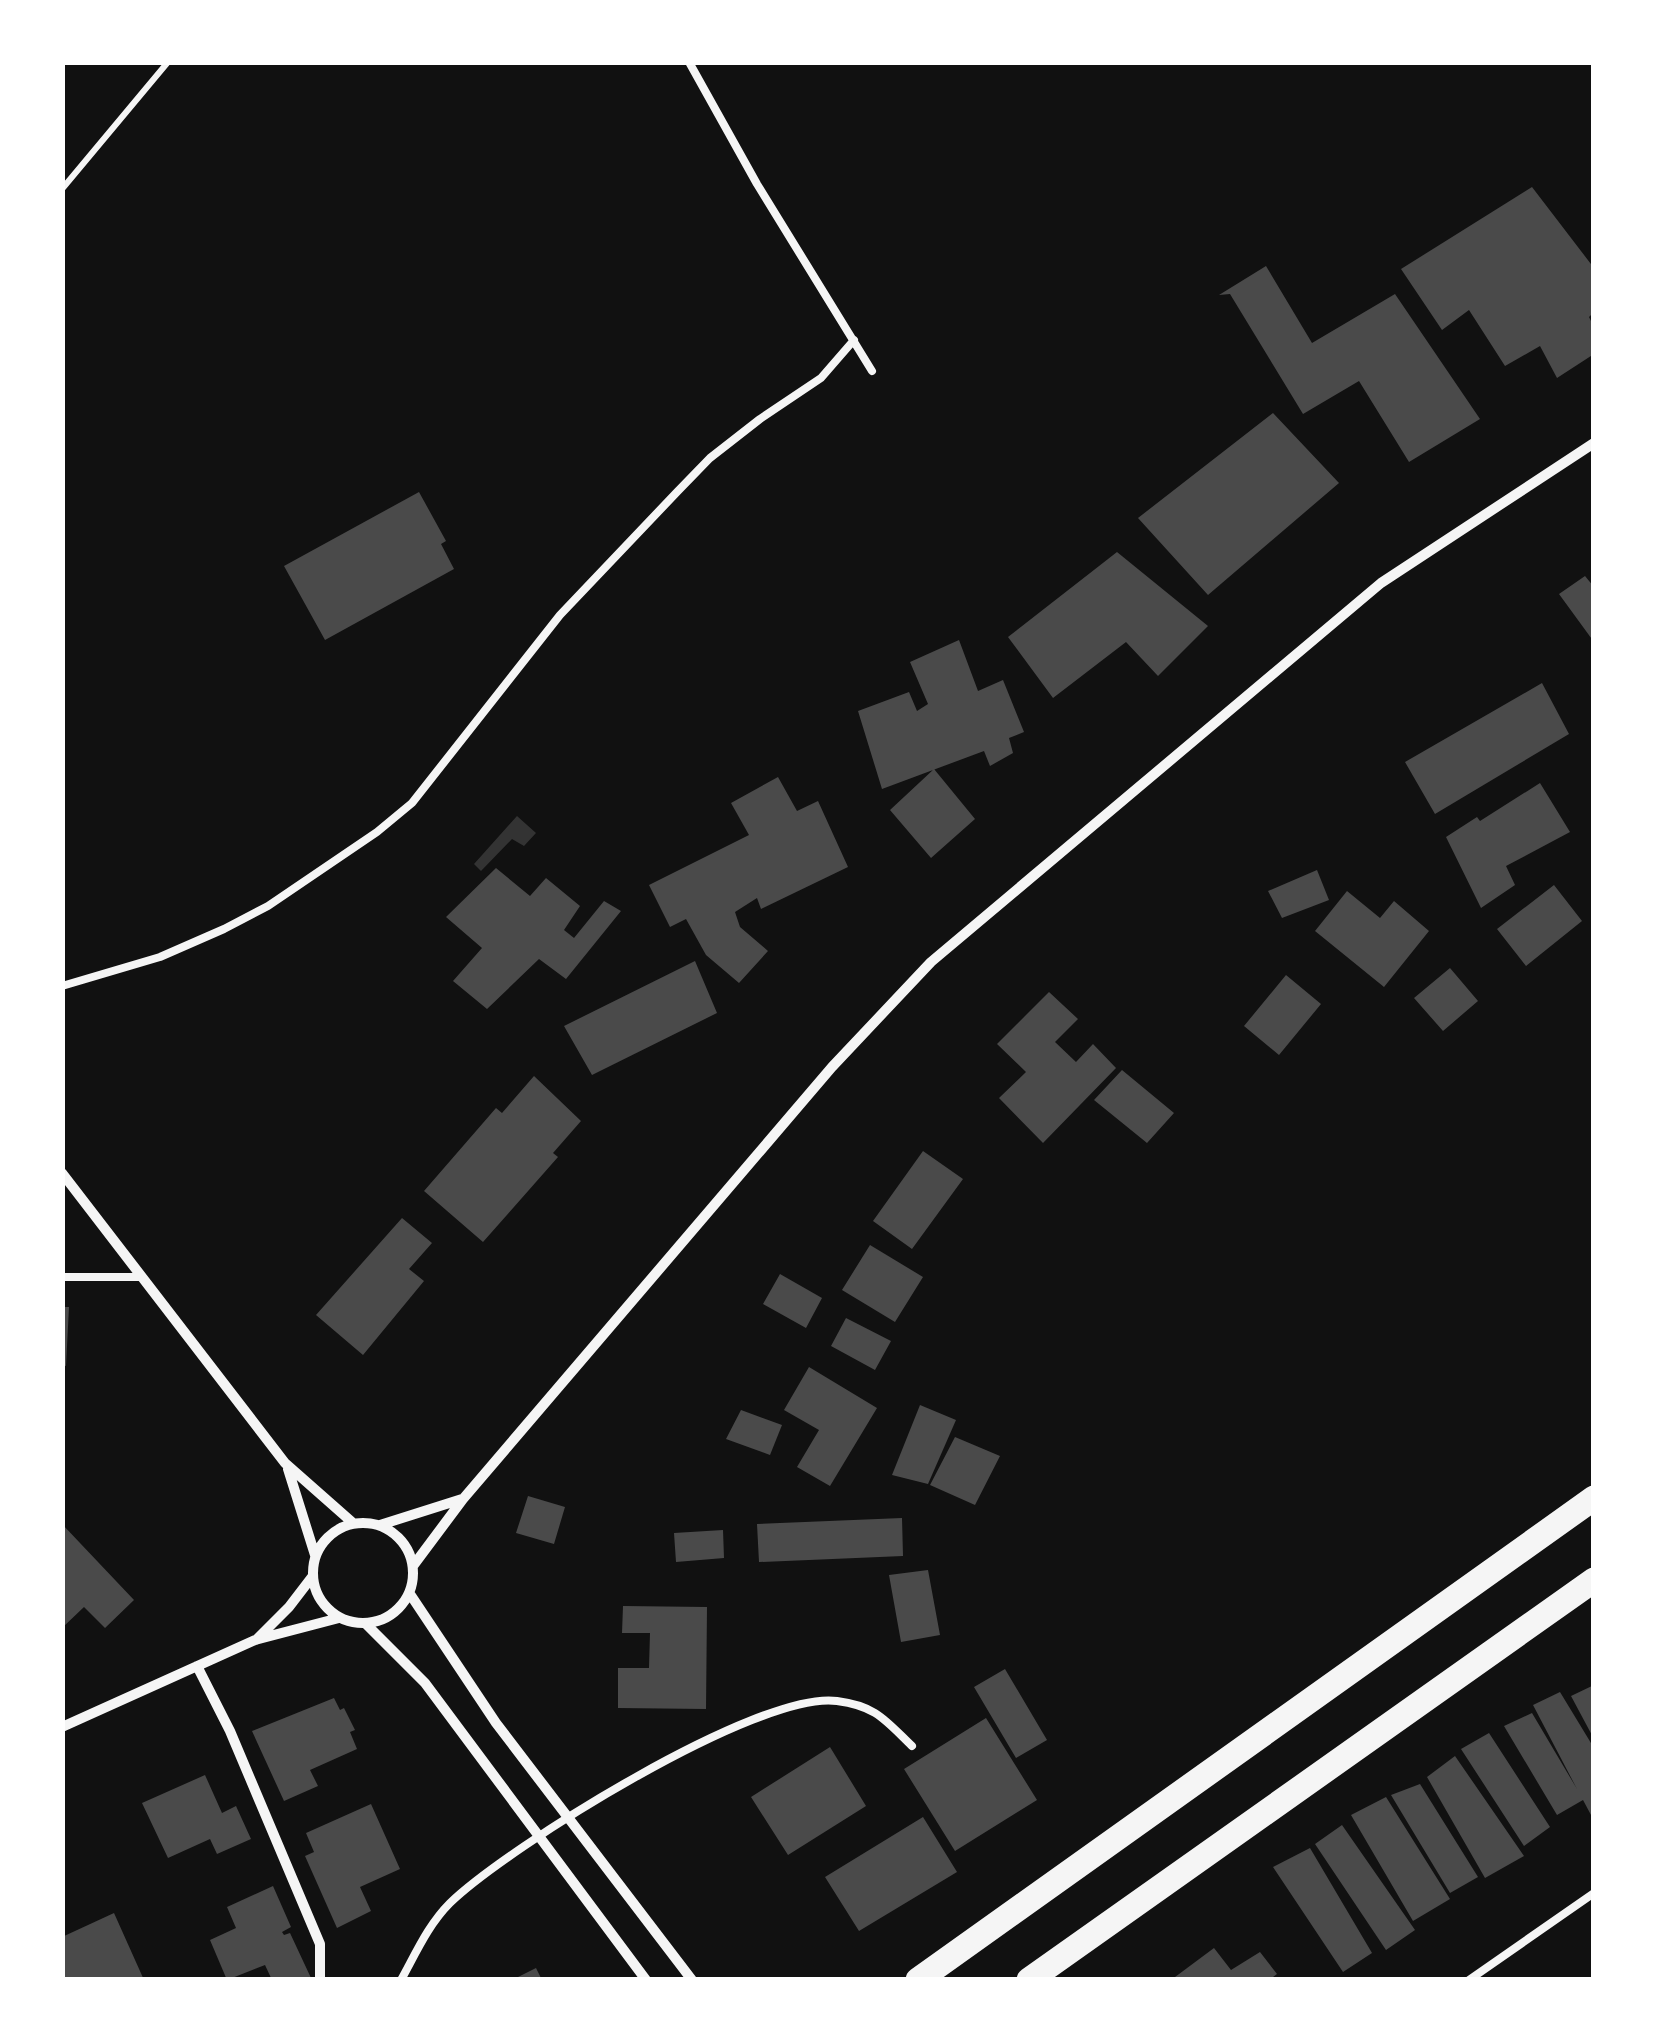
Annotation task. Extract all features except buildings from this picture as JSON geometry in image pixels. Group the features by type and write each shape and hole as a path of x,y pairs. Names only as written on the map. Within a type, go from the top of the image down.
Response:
{"main road":[{"path":"918,1980 1594,1498"},
{"path":"1029,1980 1594,1580"}],"street":[{"path":"62,1727 255,1640 339,1618 366,1624 392,1615 410,1594 414,1566 463,1499 832,1067 932,962 1381,583 1594,443"},
{"path":"62,1173 286,1463 353,1523"},
{"path":"286,1463 315,1554 312,1578 319,1599 339,1618"},
{"path":"315,1554 328,1536 353,1523 380,1525 463,1499"},
{"path":"380,1525 403,1541 414,1566"},
{"path":"255,1640 312,1578"},
{"path":"410,1594 468,1684 692,1980"},
{"path":"366,1624 425,1683 646,1980"},
{"path":"198,1666 230,1731 320,1944 320,1980"}],"lane":[{"path":"689,62 804,264 872,372"},
{"path":"62,986 160,956 224,928 268,906 377,832 412,803 560,616 710,458 821,378 854,340"},
{"path":"62,1277 142,1277"},
{"path":"401,1980 434,1922 450,1903 567,1816 703,1739 788,1708 832,1700 872,1708 912,1746"},
{"path":"1469,1980 1594,1893"}],"path":[{"path":"62,189 168,62"}],"shaded area":[{"path":"517,816 536,833 524,846 512,839 481,871 474,864"}]}
